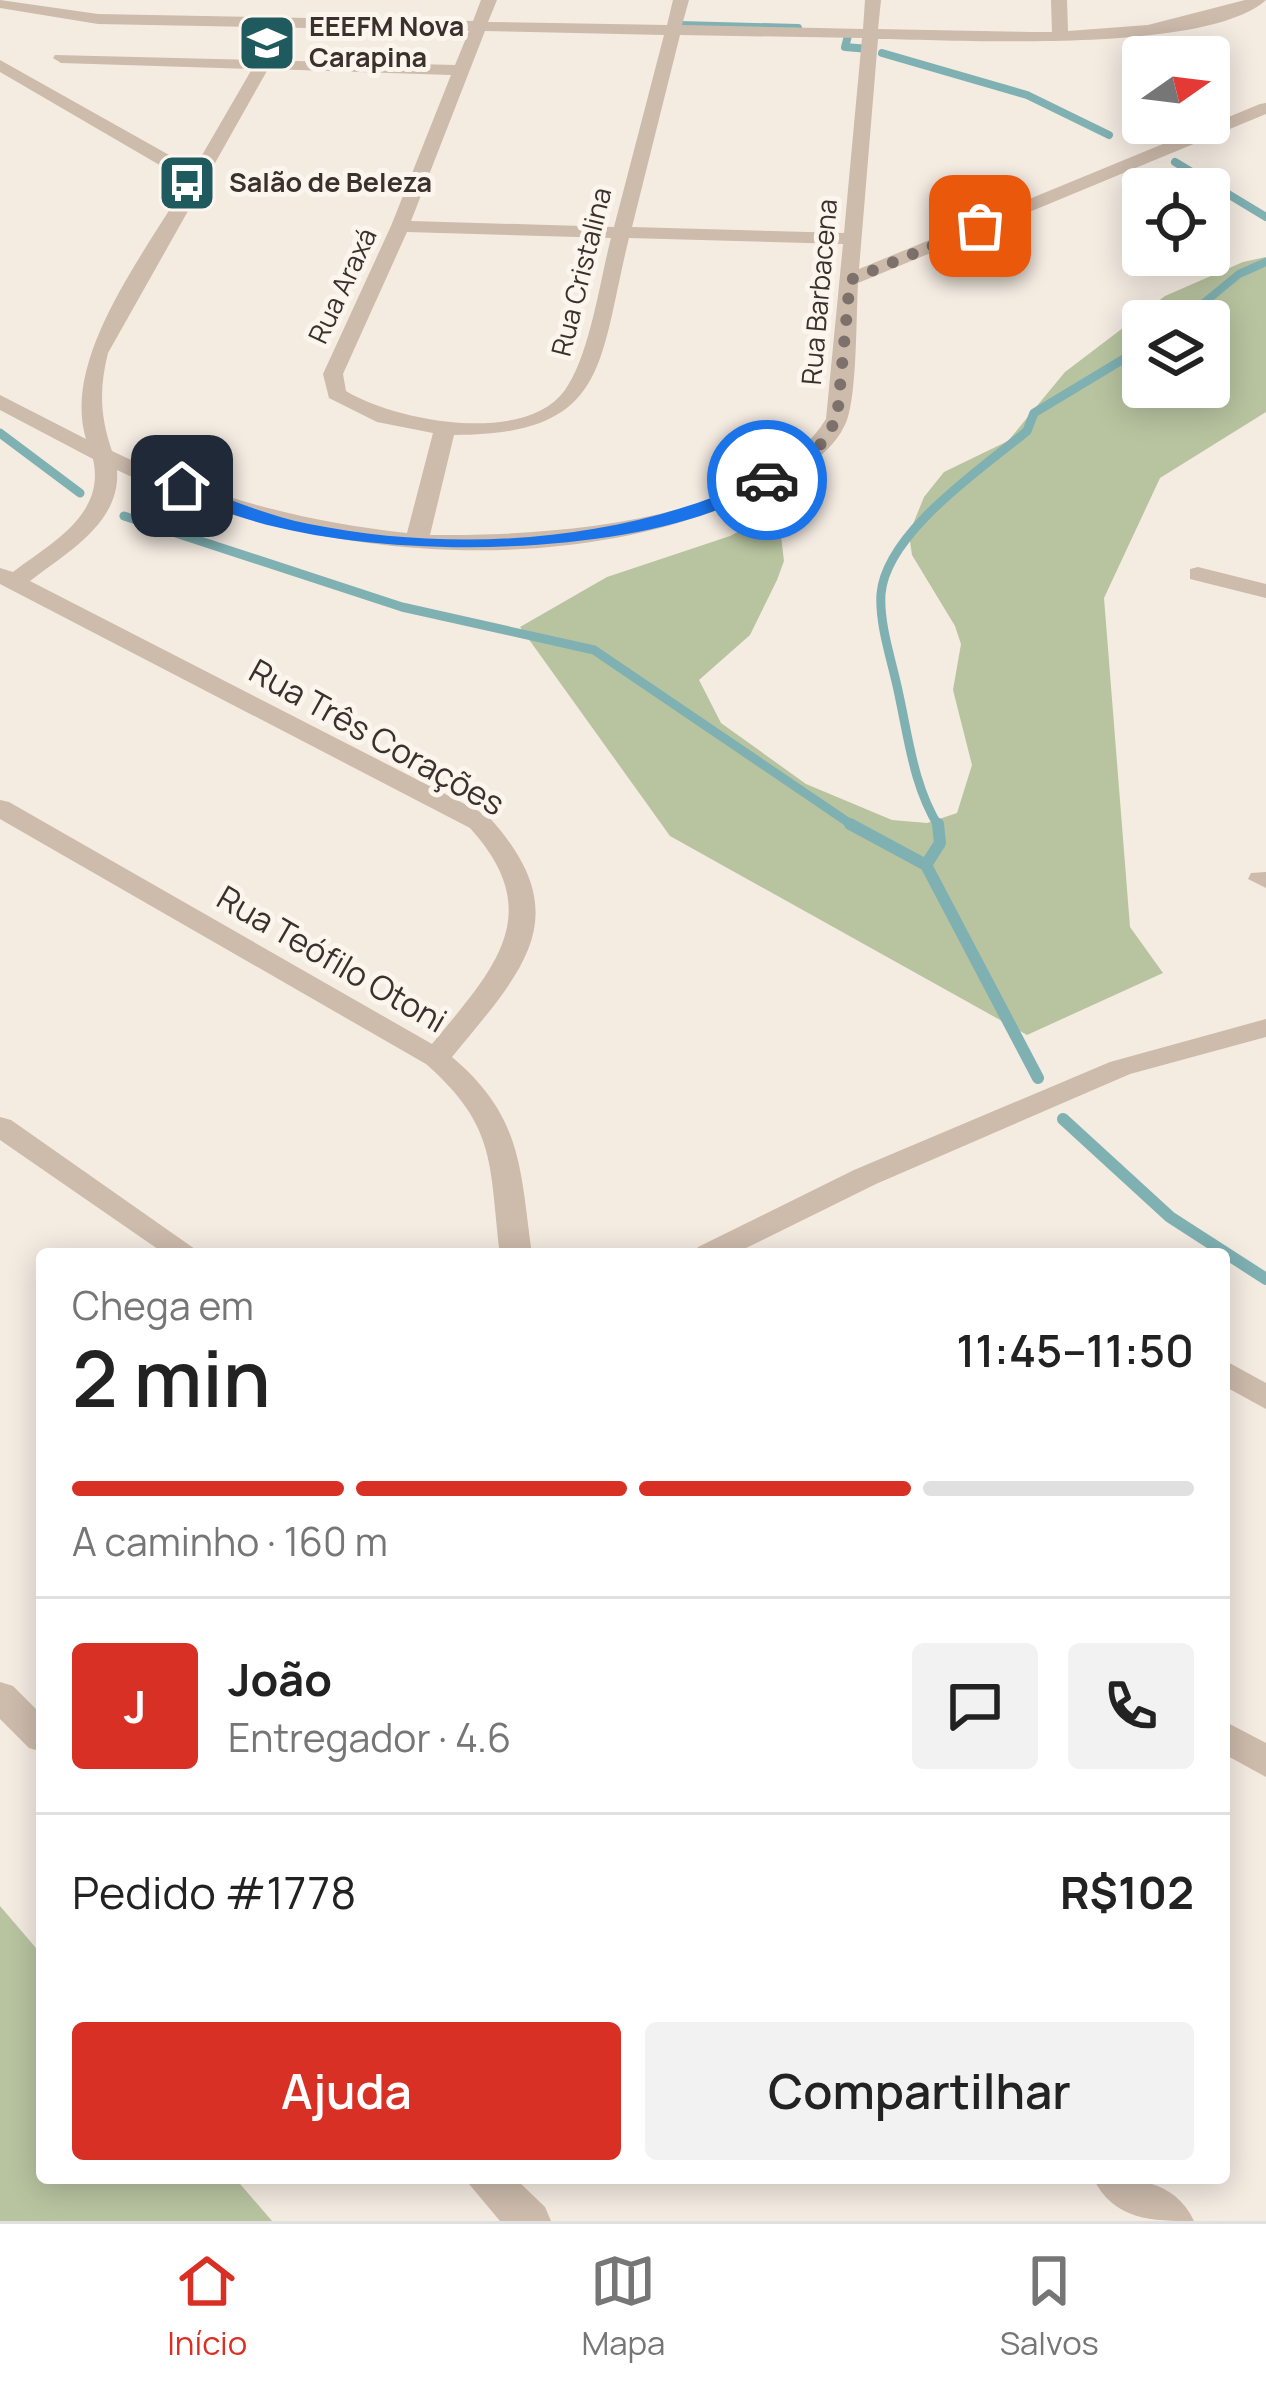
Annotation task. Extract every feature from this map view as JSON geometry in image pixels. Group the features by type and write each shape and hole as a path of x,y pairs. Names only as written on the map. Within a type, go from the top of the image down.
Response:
{"street":[{"path":"61,58 110,0"},
{"path":"290,22 301,0"},
{"name":"Rua Araxá","path":"446,427 376,417 350,406 332,384 488,0"},
{"name":"Rua Cristalina","path":"446,427 518,422 543,415 574,393 587,365 681,0"},
{"name":"Rua Barbacena","path":"0,401 107,456 256,515 332,533 449,546 551,538 652,522 709,507 793,466 818,448 837,419 873,0"},
{"path":"1059,0 1060,37"},
{"path":"0,3 98,19 1060,37 1183,28 1260,0"},
{"path":"18,75 61,58 459,70"},
{"path":"0,65 199,180"},
{"path":"7,579 99,510 108,475 107,456 90,412 98,353 262,65"},
{"path":"850,280 1266,108"},
{"path":"150,152 218,146"},
{"path":"400,226 853,239"},
{"path":"416,544 446,427"},
{"path":"1198,574 1266,590"},
{"name":"Rua Três Corações","path":"7,579 479,822 498,838 520,875 525,902 521,936 497,980 436,1058"},
{"name":"Rua Teófilo Otoni","path":"0,808 436,1058 472,1086 499,1126 515,1248"},
{"path":"721,1248 865,1177 1120,1068 1266,1028"},
{"path":"0,1126 176,1248"},
{"path":"1230,1375 1266,1398"},
{"path":"0,1696 36,1732"},
{"path":"1230,1739 1266,1762"},
{"path":"492,2184 529,2221"},
{"path":"1123,2184 1172,2221"}],"green space":[{"path":"1266,257 1266,412 1160,478 1104,598 1130,927 1163,973 1027,1035 670,836 520,627 607,577 730,536 778,511 784,561 777,580 750,635 699,680 721,723 806,784 892,820 927,823 957,813 972,765 953,690 961,644 912,555 909,534 924,497 944,472 1008,441 1065,372 1122,329 1122,408 1230,408 1230,300 1160,300 1211,276 1230,276 1230,268"},
{"path":"0,1906 36,1948 36,2184 240,2184 272,2221 0,2221"}],"waterway":[{"path":"679,25 798,28"},
{"path":"848,36 845,47 869,49"},
{"path":"882,53 1027,95 1109,135"},
{"path":"1175,162 1266,217"},
{"path":"1207,300 1239,274 1266,262"},
{"path":"938,825 918,780 884,632 881,594 887,571 918,525 1027,431 1034,413 1122,360"},
{"path":"0,433 80,493"},
{"path":"124,516 402,607 594,650 853,826"},
{"path":"926,865 940,843 938,825"},
{"path":"853,826 926,865"},
{"path":"926,865 1038,1078"},
{"path":"1063,1119 1170,1217 1218,1248"},
{"path":"1230,1256 1266,1279"}],"way so far":[{"path":"767,480 818,448 837,419 850,280 980,226"}],"place":[{"name":"EEEFM Nova Carapina","path":"267,43"},
{"name":"Salão de Beleza","path":"187,183"}],"route":[{"path":"182,486 256,515 310,529 449,546 551,538 652,522 709,507 767,480"}]}
